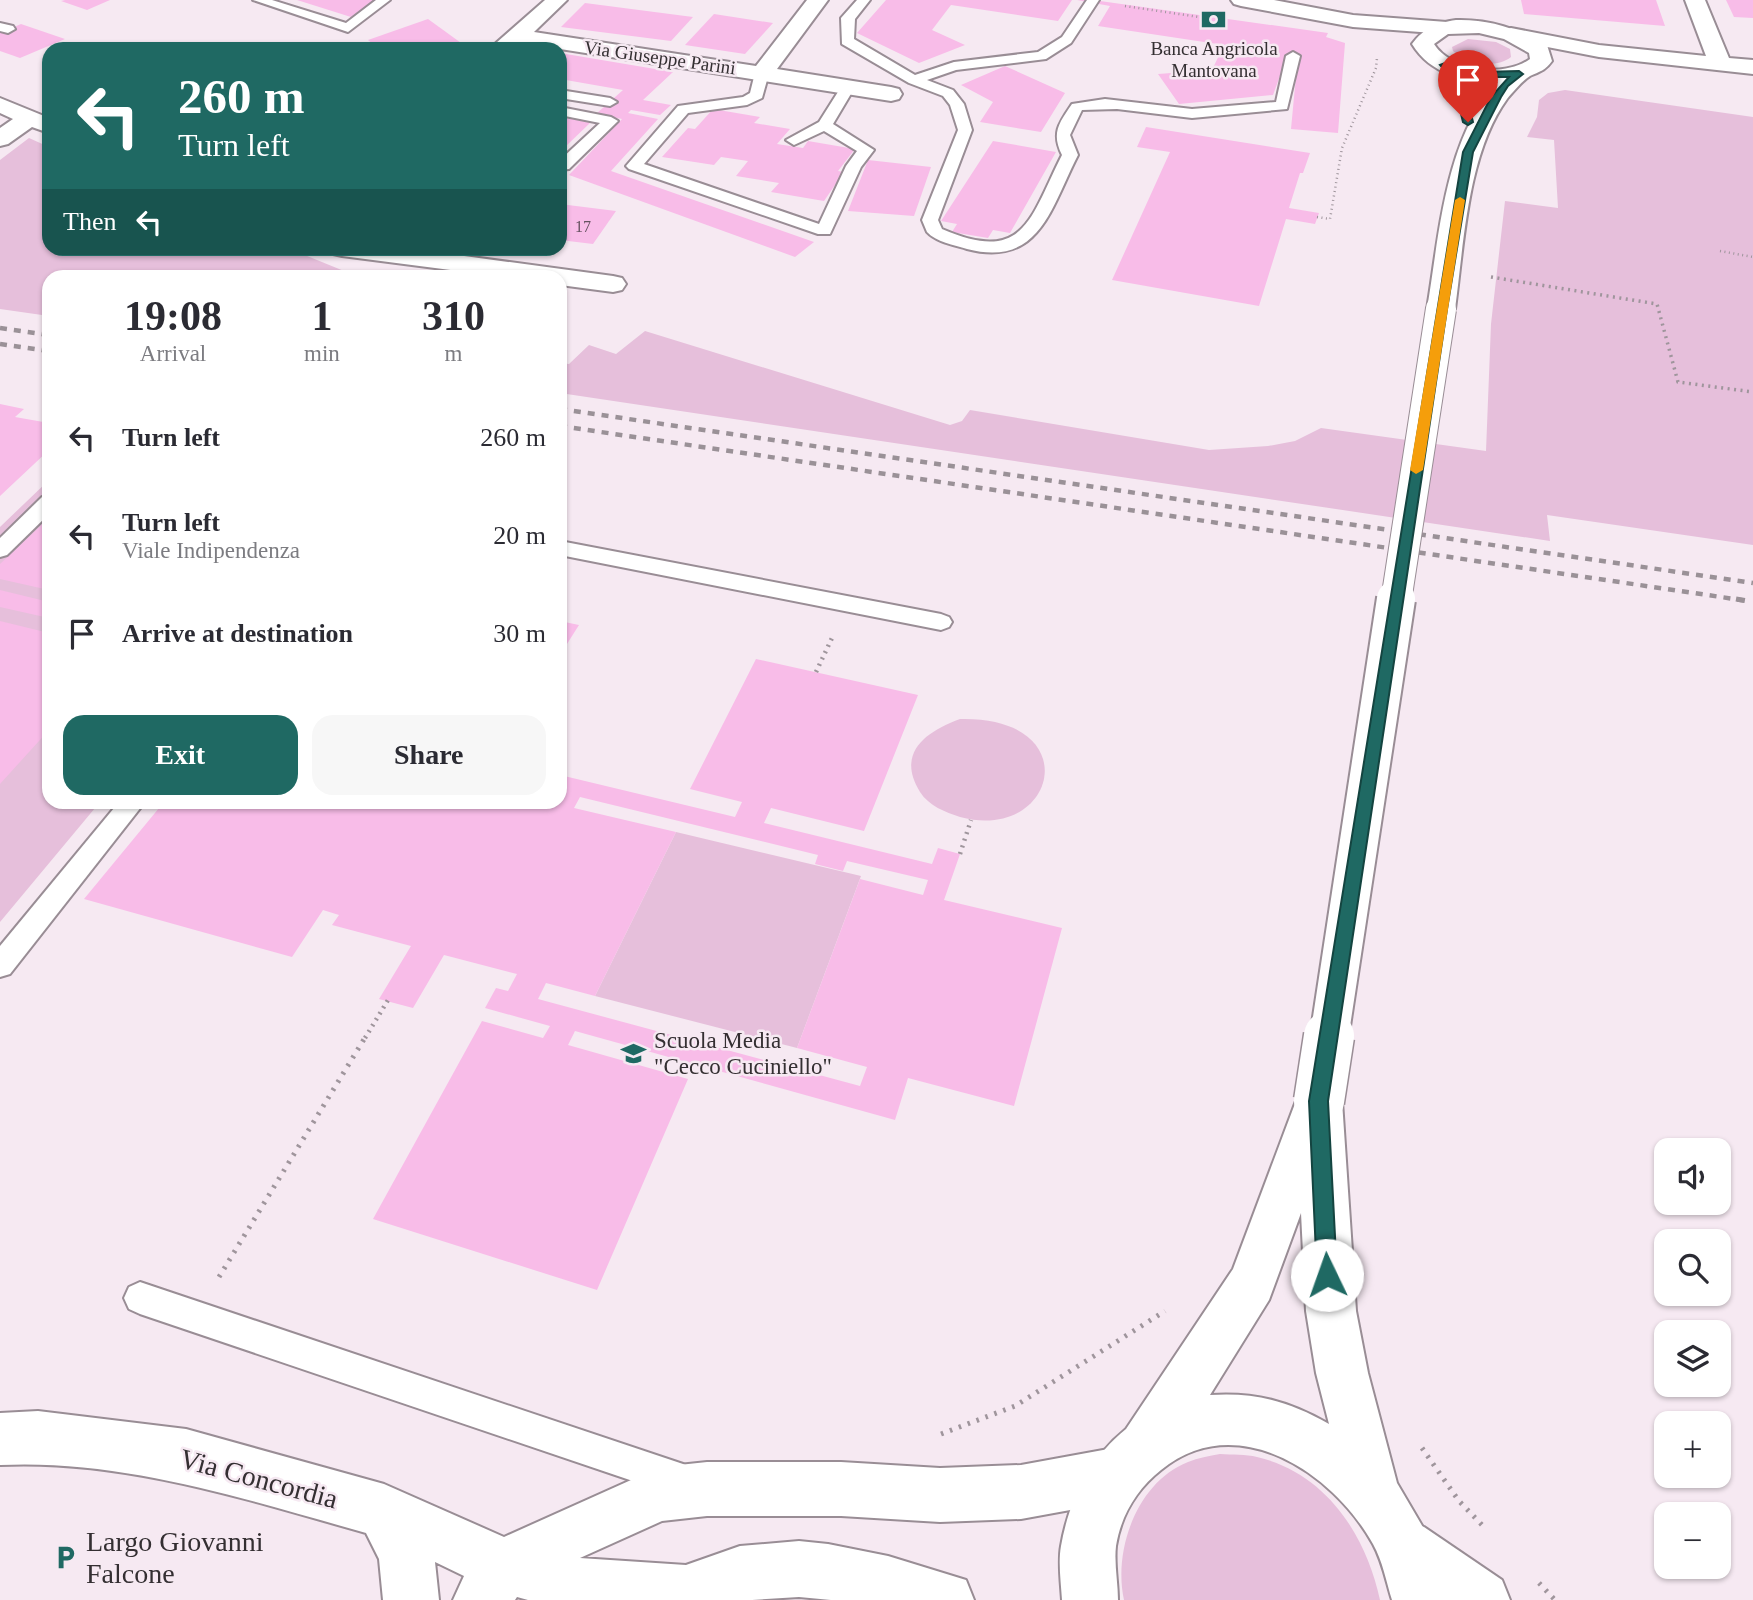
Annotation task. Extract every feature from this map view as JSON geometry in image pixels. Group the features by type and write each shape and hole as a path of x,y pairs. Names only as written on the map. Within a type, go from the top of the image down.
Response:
{"street":[{"path":"511,42 557,0"},
{"name":"Via Giuseppe Parini","path":"762,73 818,0"},
{"path":"1241,0 1353,21 1447,28 1479,27 1599,51 1753,67"},
{"path":"1695,0 1720,63"},
{"path":"1090,1600 1086,1578 1093,1522 1131,1458 1225,1328 1252,1283 1319,1101 1441,309 1468,152 1505,85 1524,72 1537,67 1542,56 1533,44 1511,34 1482,9 1426,37 1423,44 1432,59 1481,75 1524,72 1599,51"},
{"path":"1353,21 1445,65 1458,79 1472,142"},
{"name":"Via Giuseppe Parini","path":"567,50 762,73 891,94"},
{"path":"0,105 39,122"},
{"path":"0,139 39,122"},
{"path":"402,256 507,270"},
{"path":"567,278 613,284"},
{"path":"1319,1101 1331,1311 1342,1373 1374,1497"},
{"path":"493,1583 575,1531 660,1494 707,1489 841,1489 940,1495 1007,1493 1131,1458 1191,1422 1238,1418 1287,1430 1334,1457 1374,1497 1404,1547 1420,1600"},
{"name":"Via Concordia","path":"0,1439 38,1437 186,1456 384,1511 493,1583 681,1597"},
{"path":"384,1511 406,1556 411,1600"},
{"path":"1404,1547 1482,1600"},
{"path":"681,1597 736,1573 804,1568 881,1581 946,1600"}],"lane":[{"path":"259,0 348,28 384,0"},
{"path":"864,0 848,18 847,41 914,80 948,93 957,104 965,130 930,220 935,232 965,244 1006,247 1021,242 1030,233 1070,155 1062,141 1061,132 1077,107 1093,103 1134,104 1178,113 1282,106 1293,56"},
{"path":"914,80 954,66 1041,56 1054,51 1068,42 1093,0"},
{"path":"762,73 757,95 747,101 683,109 634,166 824,231 854,166 866,150 825,125"},
{"path":"794,140 825,125 848,87"},
{"path":"567,95 610,102"},
{"path":"567,112 611,121 567,163"},
{"path":"0,550 42,509"},
{"path":"567,549 941,622"},
{"path":"0,965 126,809"},
{"path":"140,1298 707,1489"}],"path":[{"path":"1720,251 1753,257"},
{"path":"1489,276 1657,304 1678,382 1753,393"},
{"path":"960,854 971,820"},
{"path":"195,1317 388,1000"}],"shaded area":[{"path":"1468,39 1496,42 1510,49 1511,57 1490,64 1466,59 1453,51 1452,47"},
{"path":"1565,90 1753,117 1753,545 1547,515 1550,541 567,394 567,364 589,345 616,354 645,331 950,425 962,421 970,410 1209,450 1268,446 1295,441 1321,428 1486,451 1491,324 1505,201 1558,208 1554,140 1527,137 1537,117 1539,100 1548,93"},
{"path":"29,138 42,144 42,256 307,256 342,270 42,270 42,315 0,309 0,160"},
{"path":"42,487 42,809 94,809 0,922 0,527"},
{"path":"960,719 1001,723 1028,737 1042,756 1044,777 1036,797 1019,812 993,820 960,817 933,805 920,792 913,778 913,755 918,746 936,730"},
{"path":"676,832 861,876 797,1048 595,996"},
{"path":"1220,1454 1253,1456 1282,1465 1323,1492 1353,1530 1365,1552 1380,1600 1124,1600 1122,1560 1126,1540 1142,1501 1170,1472 1192,1461"}],"building":[{"path":"110,0 87,10 61,1"},
{"path":"297,0 374,0 351,17"},
{"path":"886,0 1072,0 1058,21 951,5 932,30 965,45 919,63 857,33"},
{"path":"1077,0 1328,33 1326,37 1345,43 1338,133 1291,129 1298,55 1288,54 1273,95 1179,104 1158,74 1212,70 1224,45 1098,26 1110,6"},
{"path":"1521,0 1656,0 1665,26 1524,14"},
{"path":"1726,0 1753,0 1753,18 1734,17"},
{"path":"585,3 693,17 671,41 561,27"},
{"path":"714,14 773,23 745,54 685,45"},
{"path":"428,19 460,42 370,42 368,40"},
{"path":"21,24 65,39 42,42 42,49 20,58 0,51 0,33"},
{"path":"567,54 673,72 643,100 671,105 660,115 631,110 628,113 658,119 611,171 814,242 795,257 569,175 622,119 596,114 623,90 567,80"},
{"path":"1005,66 1065,93 1041,132 980,122 993,102 961,85"},
{"path":"713,109 760,117 754,123 790,129 777,144 803,148 808,141 855,149 838,171 844,172 824,201 771,192 779,183 736,176 748,161 721,157 714,165 662,157 688,128 695,129"},
{"path":"567,118 591,122 567,145"},
{"path":"1146,127 1310,153 1303,173 1300,173 1289,208 1319,213 1315,224 1286,219 1259,306 1112,280 1170,152 1137,147"},
{"path":"993,141 1056,152 1010,233 993,230 988,238 952,232 957,224 941,221"},
{"path":"868,160 931,167 914,216 848,211"},
{"path":"567,205 616,211 593,244 567,241"},
{"path":"0,404 24,409 15,417 42,422 42,457 0,496"},
{"path":"42,525 42,588 0,579 0,564"},
{"path":"0,590 42,600 42,616 0,607"},
{"path":"0,621 42,631 42,738 0,784"},
{"path":"567,622 579,625 567,644"},
{"path":"756,659 918,695 864,831 771,808 764,823 932,864 938,848 960,854 944,900 1062,928 1014,1106 908,1078 895,1120 575,1031 568,1045 688,1079 597,1290 373,1219 482,1021 543,1038 550,1026 485,1008 496,988 508,991 517,974 444,955 413,1008 379,999 411,946 332,925 339,915 323,910 292,957 84,899 158,809 567,809 567,777 735,817 742,802 690,789","holes":["580,797 818,855 815,864 843,871 847,861 928,880 923,895 860,879 797,1048 867,1067 860,1086 538,999 546,983 595,996 676,832 574,808"]}],"railway":[{"path":"0,328 42,334"},
{"path":"0,344 42,350"},
{"path":"567,410 1753,583"},
{"path":"567,427 1744,600"},
{"path":"1736,599 1744,600"},
{"path":"1744,600 1748,601"},
{"path":"1744,600 1753,602"}],"slow traffic":[{"path":"1416,470 1460,200"}],"place":[{"name":"Banca Angricola Mantovana","path":"1214,20"},
{"name":"Scuola Media \"Cecco Cuciniello\"","path":"634,1053"},
{"name":"Largo Giovanni Falcone","path":"66,1557"}],"route":[{"path":"1327,1275 1319,1101 1441,309 1468,152 1496,97 1505,85 1519,74 1481,75 1445,65 1458,79 1468,122"}]}
